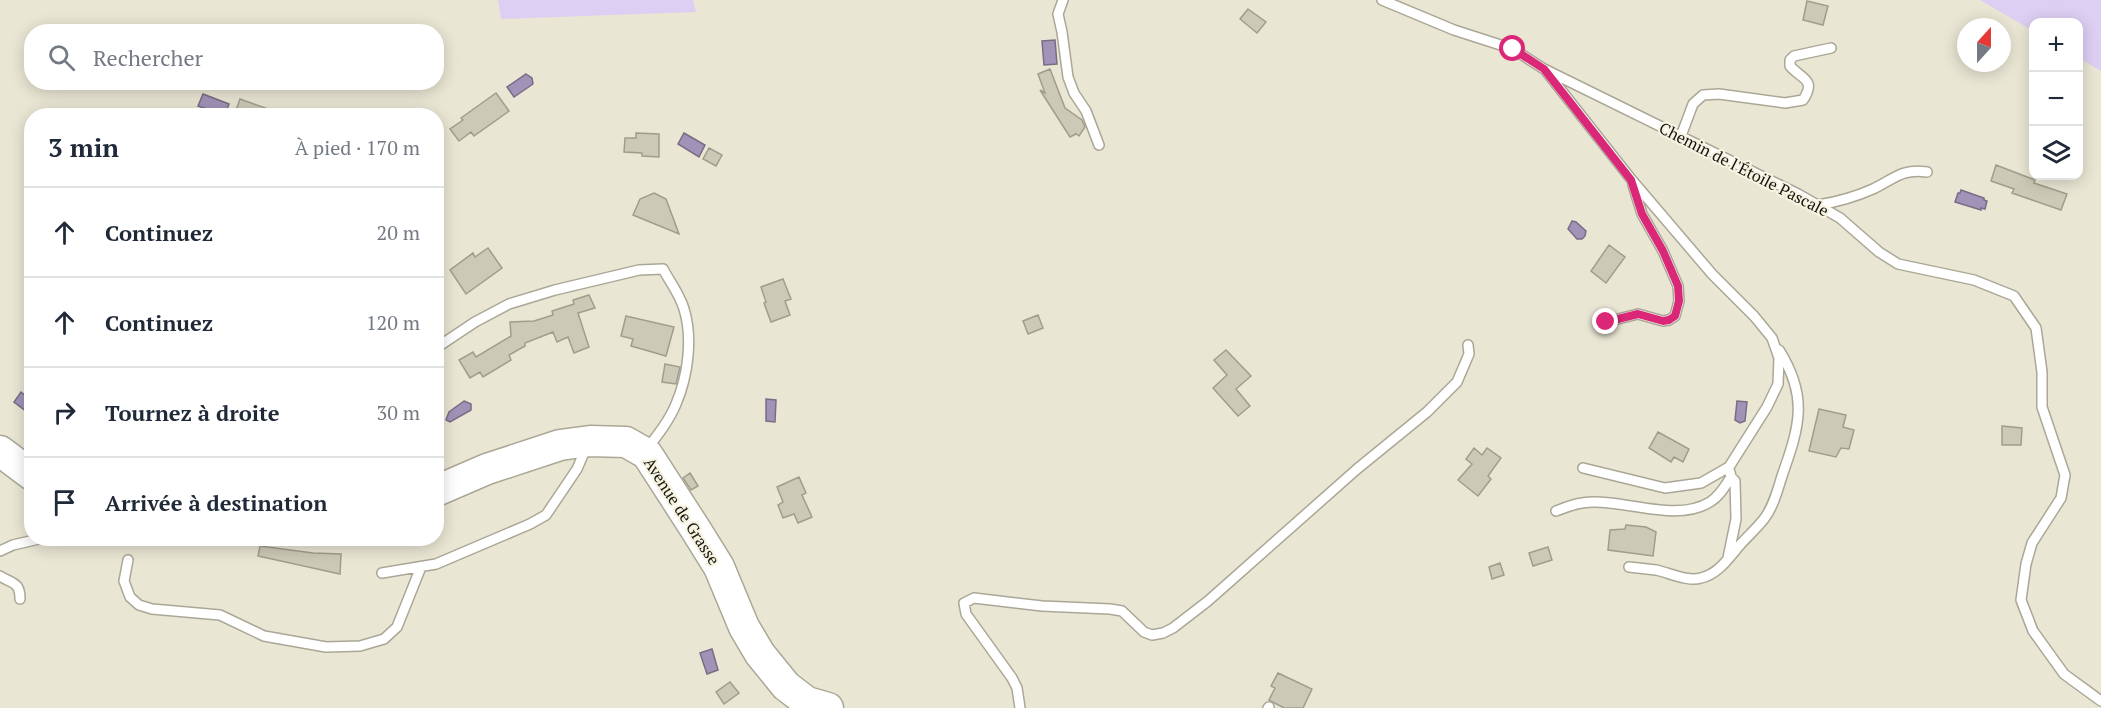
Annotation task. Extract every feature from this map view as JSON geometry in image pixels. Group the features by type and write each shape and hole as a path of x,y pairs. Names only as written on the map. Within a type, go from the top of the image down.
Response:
{"main road":[{"name":"Avenue de Grasse","path":"444,488 487,469 560,446 590,441 626,442 644,452 719,567 744,627 760,654 786,686 807,702 828,708"},
{"path":"0,451 24,469"}],"lane":[{"path":"1064,0 1058,14 1068,77 1074,93 1086,111 1099,145"},
{"name":"Chemin de l'Étoile Pascale","path":"1382,0 1454,30 1513,49 1544,69 1818,205 1840,218 1879,252 1898,264 1974,280 2014,296 2036,328 2042,372 2042,407 2065,475 2061,498 2032,543 2025,564 2021,600 2033,631 2064,674 2101,701"},
{"path":"1681,136 1693,104 1703,95 1719,94 1785,103 1803,100 1808,93 1809,86 1806,79 1790,66 1790,60 1794,56 1831,48"},
{"path":"1544,69 1631,180 1712,274 1754,316 1772,338 1789,365 1798,396 1799,419 1796,436 1774,501 1765,518 1728,560 1710,575 1694,580 1629,567"},
{"path":"1818,205 1845,200 1875,188 1903,172 1914,170 1927,172"},
{"path":"1606,322 1638,314 1663,321 1669,320 1675,316 1679,301 1678,286 1663,251 1642,214 1631,180"},
{"path":"444,342 509,303 639,270 663,269 684,308 689,331 687,360 676,404 663,427 644,452"},
{"path":"444,339 450,338"},
{"path":"1583,468 1665,489 1701,483 1729,467 1767,407 1778,384 1779,358 1772,338"},
{"path":"1020,708 1017,688 1012,678 966,614 964,603 968,599 1110,609 1122,611 1144,632 1152,635 1173,628 1208,601 1357,469 1427,412 1457,382 1469,354 1468,345"},
{"path":"382,573 436,564 508,534 546,515 577,469 590,441"},
{"path":"1728,560 1737,505 1735,481 1731,477 1729,467"},
{"path":"1556,511 1581,503 1608,502 1681,511 1694,509 1710,502 1720,494 1731,477"},
{"path":"0,551 24,542"},
{"path":"128,560 124,581 130,597 138,605 152,609 220,615 264,636 326,647 360,646 384,639 398,627 421,567"},
{"path":"0,576 17,584 20,599"}],"shaded area":[{"path":"498,0 693,0 696,12 501,19"},
{"path":"1980,0 2101,0 2101,71 2083,60 2083,18 2029,18 2029,29"},
{"path":"1055,40 1057,64 1044,65 1042,41"},
{"path":"526,74 532,78 533,84 514,97 507,87"},
{"path":"203,94 229,104 228,108 198,106"},
{"path":"684,133 705,145 699,157 678,144"},
{"path":"1961,190 1984,198 1987,201 1985,209 1981,208 1981,210 1955,202"},
{"path":"1572,221 1586,231 1582,239 1577,239 1568,229"},
{"path":"21,392 24,394 24,410 14,402"},
{"path":"766,399 776,400 775,422 766,421"},
{"path":"464,401 471,404 471,410 450,422 446,420 449,412"},
{"path":"1737,401 1747,402 1745,421 1740,423 1735,420"},
{"path":"712,649 718,670 707,674 700,653"}],"building":[{"path":"1807,1 1828,6 1823,25 1803,20"},
{"path":"1248,9 1266,22 1257,33 1240,19"},
{"path":"1050,69 1065,108 1082,120 1085,127 1079,136 1075,133 1070,137 1040,90 1045,93 1038,74"},
{"path":"496,93 509,111 474,136 471,132 459,141 450,129 463,120 461,118"},
{"path":"240,99 265,108 237,108"},
{"path":"636,133 659,134 659,157 624,152 625,138 636,138"},
{"path":"709,148 722,155 716,166 703,159"},
{"path":"1996,165 2029,178 2029,180 2035,180 2034,183 2067,194 2061,210 2012,193 2014,189 1991,181"},
{"path":"654,193 666,199 679,234 633,215 640,199"},
{"path":"1609,245 1625,257 1606,283 1591,271"},
{"path":"488,248 502,268 466,294 450,270 473,253 475,257"},
{"path":"783,279 791,299 785,301 790,315 771,322 761,287"},
{"path":"589,295 595,308 578,313 589,347 574,353 568,337 557,342 553,332 525,343 525,346 509,355 511,360 483,377 480,372 470,378 459,360 473,352 476,357 511,336 510,322 534,321 553,315 552,311 574,304 573,300"},
{"path":"1038,315 1043,328 1028,334 1023,321"},
{"path":"626,316 674,327 666,356 631,346 633,339 621,336"},
{"path":"1226,350 1251,376 1236,389 1250,406 1238,416 1213,388 1227,375 1214,360"},
{"path":"665,364 680,367 676,384 662,382"},
{"path":"1819,409 1846,415 1843,427 1854,430 1849,449 1841,448 1836,457 1809,451"},
{"path":"2002,426 2022,428 2021,445 2002,445"},
{"path":"1658,432 1689,449 1683,462 1674,457 1671,462 1649,448"},
{"path":"1474,448 1482,455 1487,448 1501,458 1488,476 1491,479 1478,496 1458,480 1472,464 1466,459"},
{"path":"690,473 698,486 691,490 683,478"},
{"path":"799,477 806,493 802,495 812,517 798,523 794,514 783,518 778,505 783,502 777,487"},
{"path":"1626,525 1646,527 1656,532 1653,556 1608,550 1610,530 1625,529"},
{"path":"260,546 341,554 340,574 258,556"},
{"path":"1548,547 1552,560 1533,566 1529,553"},
{"path":"1500,563 1504,575 1492,579 1489,567"},
{"path":"1278,673 1312,689 1303,708 1284,708 1269,700 1275,688 1271,686"},
{"path":"730,682 739,693 724,704 716,692"}],"route":[{"path":"1513,49 1544,69 1631,180 1642,214 1663,251 1678,286 1679,301 1675,316 1669,320 1663,321 1638,314 1606,322"}]}
